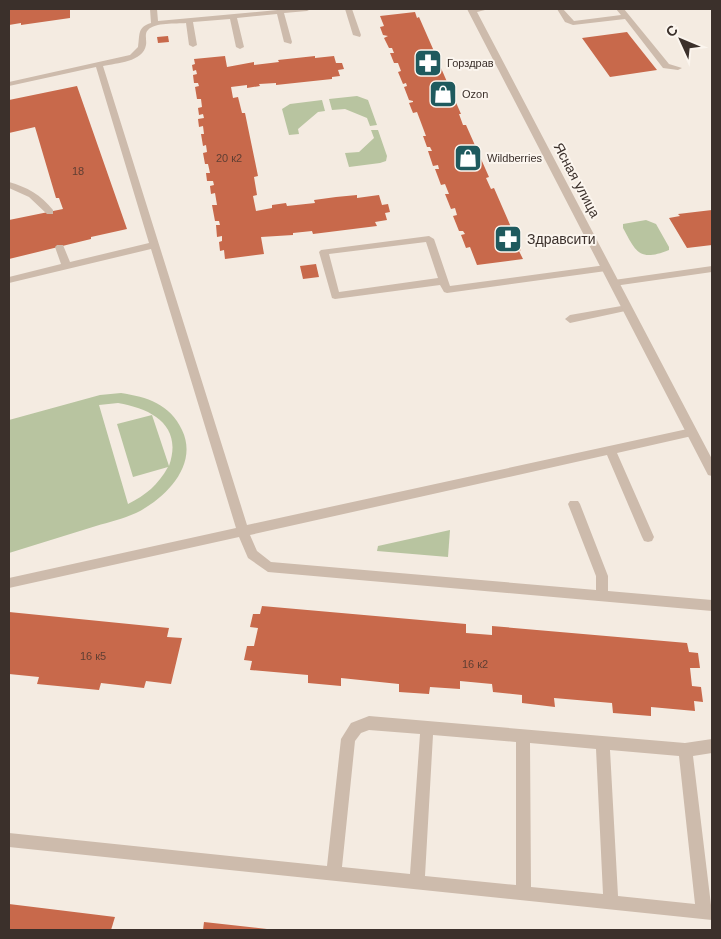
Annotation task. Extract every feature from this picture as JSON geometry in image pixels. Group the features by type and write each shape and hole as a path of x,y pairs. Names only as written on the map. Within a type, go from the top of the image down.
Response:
{"street":[{"path":"471,9 485,9"},
{"name":"Ясная улица","path":"471,9 692,432 711,464"}],"lane":[{"path":"153,9 155,24"},
{"path":"9,84 132,57 140,53 143,47 142,33 146,28 155,24 307,9"},
{"path":"348,9 357,35"},
{"path":"560,9 568,20 573,23 627,17"},
{"path":"620,9 666,66 678,68"},
{"path":"280,12 288,42"},
{"path":"233,16 240,47"},
{"path":"189,21 193,44"},
{"path":"99,65 243,531 252,554 268,567 712,606"},
{"path":"9,185 34,195 41,200 50,212"},
{"path":"444,281 335,296 324,252 429,239 444,281 447,290 606,268"},
{"path":"9,280 154,244"},
{"path":"60,247 66,266"},
{"path":"614,283 712,269"},
{"path":"570,319 627,308"},
{"path":"9,583 692,432"},
{"path":"610,450 648,537"},
{"path":"574,504 602,576 602,596"},
{"path":"334,874 348,739 356,728 369,722 685,750 712,746"},
{"path":"417,883 426,727"},
{"path":"523,736 524,894"},
{"path":"603,743 612,902"},
{"path":"9,840 708,913 685,750"}],"green space":[{"path":"357,96 368,100 377,125 370,126 367,118 345,109 332,110 329,99"},
{"path":"322,100 325,111 318,112 298,129 299,134 289,135 282,109 290,104"},
{"path":"371,130 378,130 387,156 386,161 349,167 345,153 359,152 374,138"},
{"path":"646,220 656,224 669,250 645,255 635,249 623,228 623,224"},
{"path":"121,393 140,397 157,403 171,414 182,430 186,443 186,456 183,468 168,490 147,507 136,513 9,553 9,420 100,395","holes":["118,403 153,415 162,422 172,440 172,452 169,466 152,415 117,424 133,477 168,467 151,489 128,504 99,405"]},
{"path":"450,530 448,557 377,551 378,546"}],"building":[{"path":"9,9 70,9 70,18 9,25"},
{"path":"415,12 437,58 433,59 437,68 441,68 461,114 459,114 463,125 466,125 489,177 486,178 491,189 494,188 521,250 519,251 523,259 477,265 470,247 466,248 461,235 465,234 463,231 459,231 453,216 457,215 455,208 451,209 445,194 449,194 445,184 441,185 435,169 439,169 438,165 433,166 428,151 432,151 430,147 427,147 423,136 426,136 417,112 413,113 409,103 413,101 409,100 404,87 407,86 406,83 403,84 398,72 401,71 398,63 394,63 390,53 394,53 392,48 389,48 384,38 388,36 383,35 380,27 384,26 380,16"},
{"path":"627,32 657,70 610,77 582,38"},
{"path":"168,36 169,42 158,43 157,37"},
{"path":"225,56 227,67 254,62 254,65 279,62 278,60 334,56 336,63 342,63 344,69 338,70 340,76 332,77 332,79 276,85 276,83 259,84 260,86 247,88 247,85 231,87 233,98 238,97 242,113 245,113 258,176 254,177 257,195 253,196 256,211 272,208 272,205 286,203 287,206 315,203 314,200 336,197 357,195 357,198 379,195 382,205 388,204 390,212 385,213 387,220 375,222 377,226 313,234 312,231 293,233 293,235 261,237 264,254 225,259 224,250 220,251 219,242 222,241 222,236 217,237 216,225 220,225 219,221 215,221 212,205 217,205 215,193 211,194 210,186 214,185 213,181 207,181 206,173 210,173 208,164 205,164 203,153 207,152 206,145 203,146 201,134 204,134 203,126 199,127 198,119 204,118 203,114 199,115 198,108 202,107 201,99 197,99 195,87 199,86 198,83 194,83 193,75 197,74 196,70 193,71 192,65 195,64 194,59"},
{"path":"77,86 127,229 9,259 9,220 63,209 59,198 56,198 35,127 9,133 9,100"},
{"path":"712,210 712,245 687,248 669,218 680,216 678,214"},
{"path":"316,264 319,277 303,279 300,266"},
{"path":"262,606 466,624 466,633 492,635 492,626 687,643 689,652 698,653 700,668 690,668 692,686 701,687 703,702 694,701 695,711 651,707 651,716 613,713 612,703 554,698 555,707 522,703 522,695 493,692 492,684 460,681 460,689 430,687 429,694 399,692 399,684 341,678 341,686 308,683 308,675 250,670 252,661 244,660 247,646 254,646 258,628 250,627 253,614 260,614"},
{"path":"9,612 169,628 167,637 182,638 171,684 146,681 144,688 101,683 99,690 37,684 39,677 9,674"},
{"path":"9,904 115,917 111,930 9,930"},
{"path":"204,922 267,929 267,930 203,930"}],"place":[{"name":"Горздрав","path":"428,63"},
{"name":"Ozon","path":"443,94"},
{"name":"Wildberries","path":"468,158"},
{"name":"Здравсити","path":"508,239"}]}
